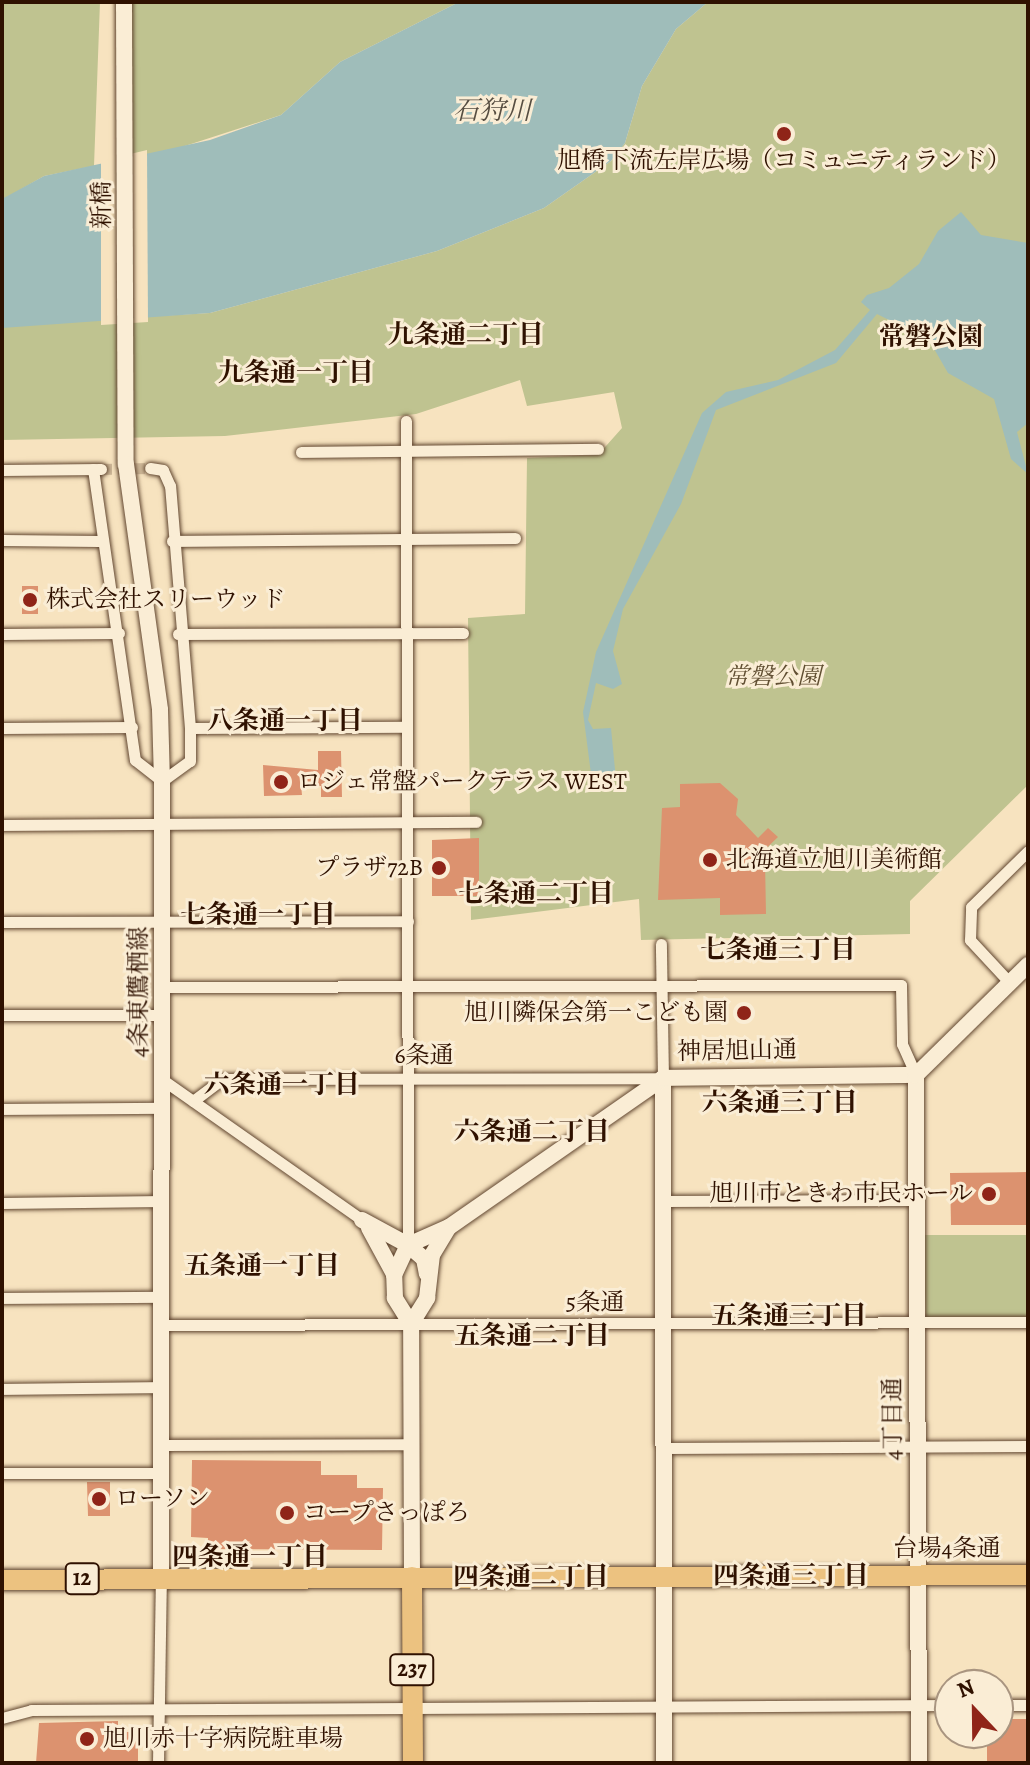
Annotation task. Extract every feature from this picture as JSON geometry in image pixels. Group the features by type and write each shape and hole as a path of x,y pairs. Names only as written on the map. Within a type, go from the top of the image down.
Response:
{"highway":[{"name":"台場4条通","path":"2,1580 1028,1575"},
{"name":"237","path":"412,1577 413,1763"}],"street":[{"name":"新橋","path":"124,2 125,408"},
{"name":"4条東鷹栖線","path":"125,408 131,524 160,710 163,987 161,1578"},
{"path":"394,1275 408,1245 406,421"},
{"path":"301,452 407,448 598,449"},
{"path":"2,470 97,469 99,541 119,633 135,760 162,781 190,761 190,728 178,634 170,486 163,470 150,468"},
{"path":"172,541 515,538"},
{"path":"2,540 99,541"},
{"path":"2,634 119,633"},
{"path":"178,634 463,633"},
{"path":"2,728 132,727"},
{"path":"190,728 407,727"},
{"path":"2,825 476,822"},
{"path":"1010,983 970,940 971,907 1026,857"},
{"path":"2,922 408,921"},
{"path":"661,944 664,1763"},
{"path":"163,987 901,985 902,1044 916,1075 1028,965"},
{"path":"2,1015 163,1015"},
{"name":"神居旭山通","path":"408,1245 449,1227 663,1078 916,1075"},
{"name":"4丁目通","path":"916,1075 919,1763"},
{"name":"6条通","path":"193,1101 222,1079 663,1078"},
{"path":"163,1080 362,1220 408,1245 424,1259 427,1298 411,1324"},
{"path":"2,1109 163,1108"},
{"path":"664,1201 916,1200"},
{"path":"2,1203 163,1201"},
{"path":"362,1220 379,1237 394,1275 395,1298 411,1324 412,1577"},
{"path":"427,1274 449,1227"},
{"path":"2,1298 162,1297"},
{"name":"5条通","path":"162,1325 1028,1322"},
{"path":"2,1389 162,1387"},
{"path":"162,1445 411,1444"},
{"path":"665,1448 1028,1446"},
{"path":"2,1473 162,1473"},
{"path":"158,1763 161,1578"},
{"path":"2,1718 31,1710 934,1705"}],"green space":[{"path":"2,2 100,2 94,166 44,176 4,199"},
{"path":"125,2 459,2 340,62 281,115 126,165"},
{"name":"常磐公園","path":"708,2 1028,2 1028,785 910,901 910,934 641,940 639,899 471,920 468,618 525,614 527,458 598,455 622,428 614,392 527,406 520,380 416,414 225,436 2,440 2,325 210,313 437,251 544,208 611,161 625,143 642,86 676,29"},
{"path":"923,1235 1028,1235 1028,1322 926,1321"}],"water":[{"name":"石狩川","path":"459,2 708,2 676,29 642,86 625,143 611,161 544,208 437,251 210,313 2,328 2,199 44,176 210,140 281,115 340,62"},
{"path":"961,212 981,235 1028,243 1028,423 1017,432 1028,474 1011,459 994,399 948,373 929,340 877,314 836,363 716,410 681,504 623,609 613,651 622,684 613,689 596,683 588,720 593,729 611,728 616,780 591,774 583,712 596,652 702,413 726,392 778,380 835,350 870,310 861,302 867,295 889,288 919,264 938,231"}],"pier":[{"path":"147,150 148,322 101,325 101,161"}],"building":[{"name":"株式会社スリーウッド","path":"22,586 38,586 38,614 22,614"},
{"path":"318,751 341,751 342,797 321,797 321,786 301,785 302,795 264,796 263,765 318,770"},
{"path":"720,783 738,799 736,815 758,838 768,828 778,837 759,855 765,861 766,914 720,915 720,898 658,900 662,808 680,807 680,784"},
{"path":"479,838 479,896 432,896 432,840"},
{"name":"旭川市ときわ市民ホール","path":"1028,1172 1028,1225 951,1225 950,1173"},
{"name":"コープさっぽろ","path":"192,1460 321,1461 321,1475 357,1475 357,1488 383,1488 382,1550 208,1549 208,1538 191,1537"},
{"name":"ローソン","path":"87,1482 110,1482 110,1516 88,1516"},
{"path":"1014,1719 1028,1719 1028,1763 987,1763 987,1749 1014,1749"},
{"name":"旭川赤十字病院駐車場","path":"118,1721 118,1732 138,1732 138,1763 36,1763 39,1723"}],"tunnel":[{"path":"101,469 150,468"}],"place":[{"name":"旭橋下流左岸広場（コミュニティランド）","path":"784,134"},
{"name":"株式会社スリーウッド","path":"30,600"},
{"name":"ロジェ常盤パークテラス WEST","path":"281,782"},
{"name":"北海道立旭川美術館","path":"710,860"},
{"name":"プラザ72B","path":"439,868"},
{"name":"旭川隣保会第一こども園","path":"744,1013"},
{"name":"旭川市ときわ市民ホール","path":"989,1194"},
{"name":"ローソン","path":"99,1499"},
{"name":"コープさっぽろ","path":"287,1513"},
{"name":"旭川赤十字病院駐車場","path":"87,1739"}],"district":[{"name":"九条通二丁目","path":"466,335"},
{"name":"常磐公園","path":"931,337"},
{"name":"九条通一丁目","path":"296,373"},
{"name":"八条通一丁目","path":"285,721"},
{"name":"七条通二丁目","path":"536,894"},
{"name":"七条通一丁目","path":"258,915"},
{"name":"七条通三丁目","path":"778,950"},
{"name":"六条通一丁目","path":"282,1085"},
{"name":"六条通三丁目","path":"780,1103"},
{"name":"六条通二丁目","path":"532,1132"},
{"name":"五条通一丁目","path":"262,1266"},
{"name":"五条通三丁目","path":"789,1316"},
{"name":"五条通二丁目","path":"532,1336"},
{"name":"四条通一丁目","path":"250,1557"},
{"name":"四条通三丁目","path":"791,1576"},
{"name":"四条通二丁目","path":"531,1577"}]}
